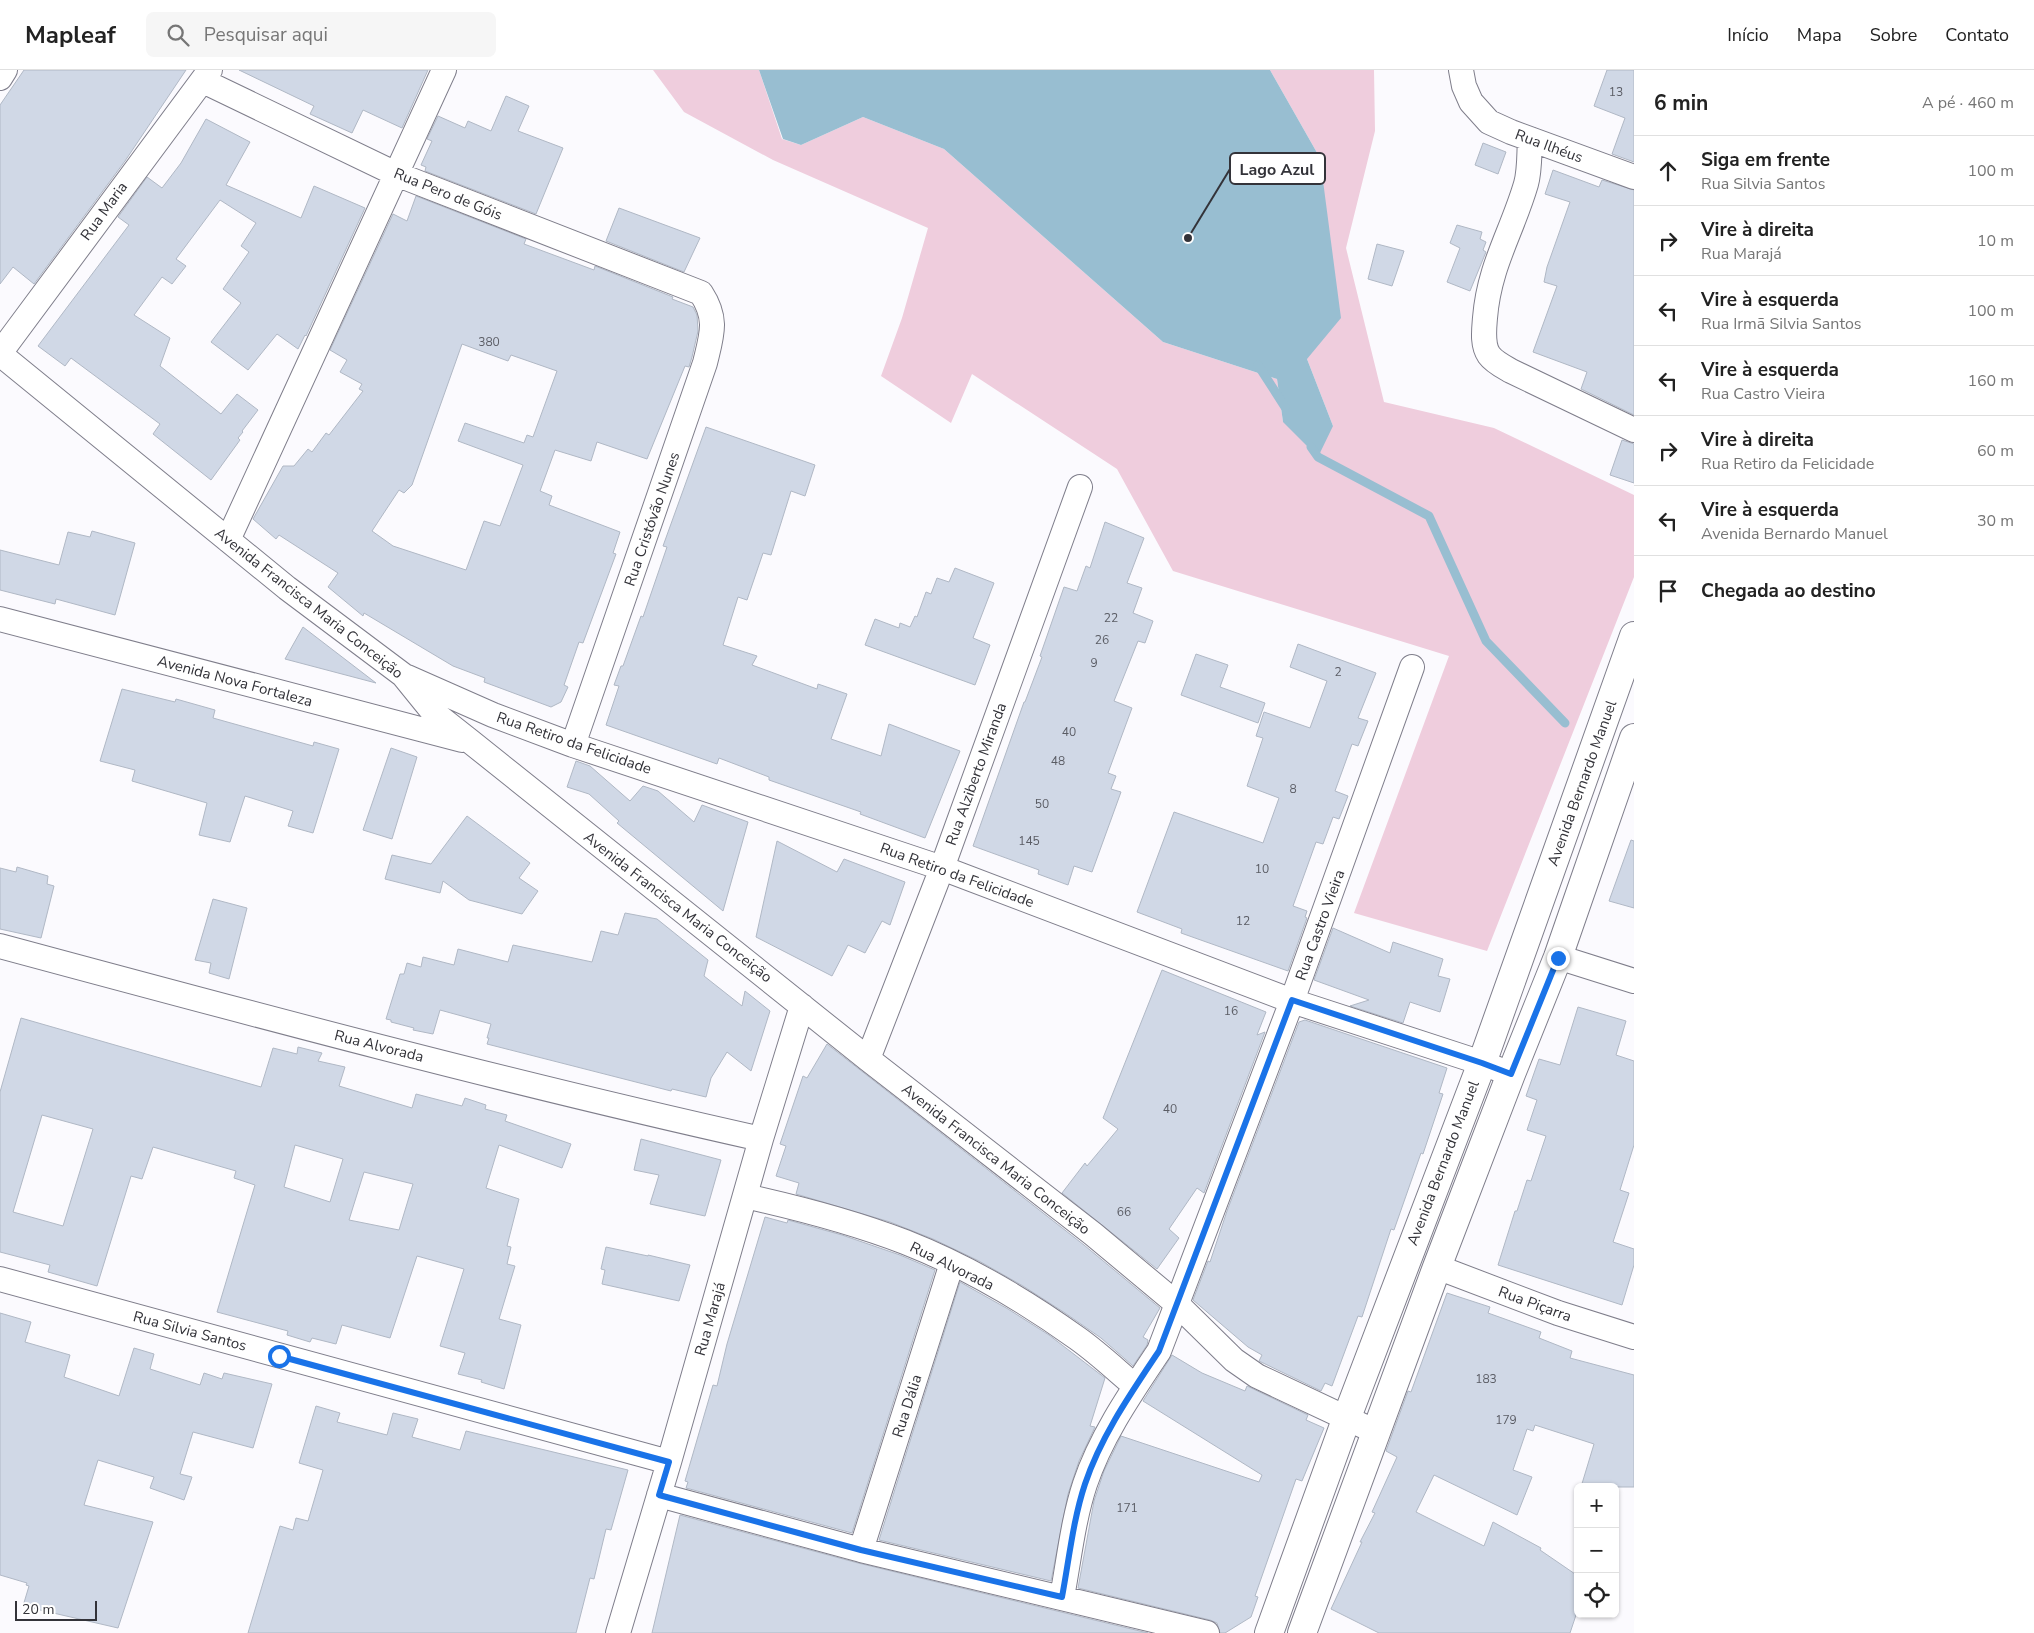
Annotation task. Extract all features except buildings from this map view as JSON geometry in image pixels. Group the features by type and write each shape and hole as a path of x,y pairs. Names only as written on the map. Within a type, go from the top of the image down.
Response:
{"street":[{"path":"0,78 5,70"},
{"path":"228,540 444,70"},
{"name":"Rua Ilhéus","path":"1461,70 1464,86 1471,102 1489,122 1634,178"},
{"name":"Rua Pero de Góis","path":"207,75 396,174 700,293"},
{"name":"Rua Maria","path":"0,354 207,75"},
{"path":"1530,139 1527,183 1502,244 1488,290 1484,329 1486,347 1489,355 1495,361 1511,371 1634,430"},
{"name":"Rua Cristóvão Nunes","path":"573,745 705,363 712,337 712,315 700,293"},
{"name":"Avenida Francisca Maria Conceição","path":"0,354 287,588 403,676 433,712 868,1059 1093,1234 1177,1304 1234,1360 1257,1376 1376,1432"},
{"name":"Rua Alziberto Miranda","path":"868,1059 942,868 1080,487"},
{"name":"Avenida Nova Fortaleza","path":"0,619 471,742"},
{"name":"Avenida Bernardo Manuel","path":"1269,1633 1347,1417 1482,1063 1634,636"},
{"name":"Rua Castro Vieira","path":"1062,1597 1077,1516 1085,1485 1099,1448 1135,1386 1159,1351 1292,1000 1412,667"},
{"name":"Rua Retiro da Felicidade","path":"403,676 493,715 573,745 942,868 1292,1000 1511,1074"},
{"name":"Avenida Bernardo Manuel","path":"1302,1633 1437,1267 1558,958 1634,738"},
{"name":"Rua Alvorada","path":"0,946 169,992 555,1090 761,1138"},
{"path":"1558,958 1634,982"},
{"name":"Rua Marajá","path":"618,1633 669,1462 761,1138 802,1006"},
{"name":"Rua Alvorada","path":"745,1196 846,1222 905,1242 952,1263 1011,1295 1078,1338 1135,1386"},
{"name":"Rua Dália","path":"861,1550 952,1263"},
{"name":"Rua Piçarra","path":"1437,1267 1558,1313 1634,1337"},
{"name":"Rua Silvia Santos","path":"0,1279 669,1462"},
{"path":"659,1495 861,1550 1207,1633"}],"shaded area":[{"path":"653,70 759,70 782,139 801,145 863,117 944,149 1163,342 1277,379 1283,422 1333,426 1307,359 1320,158 1270,70 1374,70 1375,131 1346,248 1384,402 1494,428 1634,495 1634,577 1487,951 1354,913 1449,656 1173,571 1117,469 972,374 951,423 881,376 902,318 928,228 773,160 684,112"}],"water":[{"path":"759,70 1270,70 1320,158 1341,318 1307,359 1333,426 1318,457 1283,422 1277,379 1163,342 944,149 863,117 801,145 783,139"}],"waterway":[{"path":"1258,365 1285,407"},
{"path":"1311,447 1318,457 1429,516 1486,641 1565,723"}],"place":[{"name":"Lago Azul","path":"1188,238"}],"route":[{"path":"279,1356 669,1462 659,1495 861,1550 1062,1597 1077,1516 1085,1485 1099,1448 1135,1386 1159,1351 1292,1000 1511,1074 1558,958"}]}
